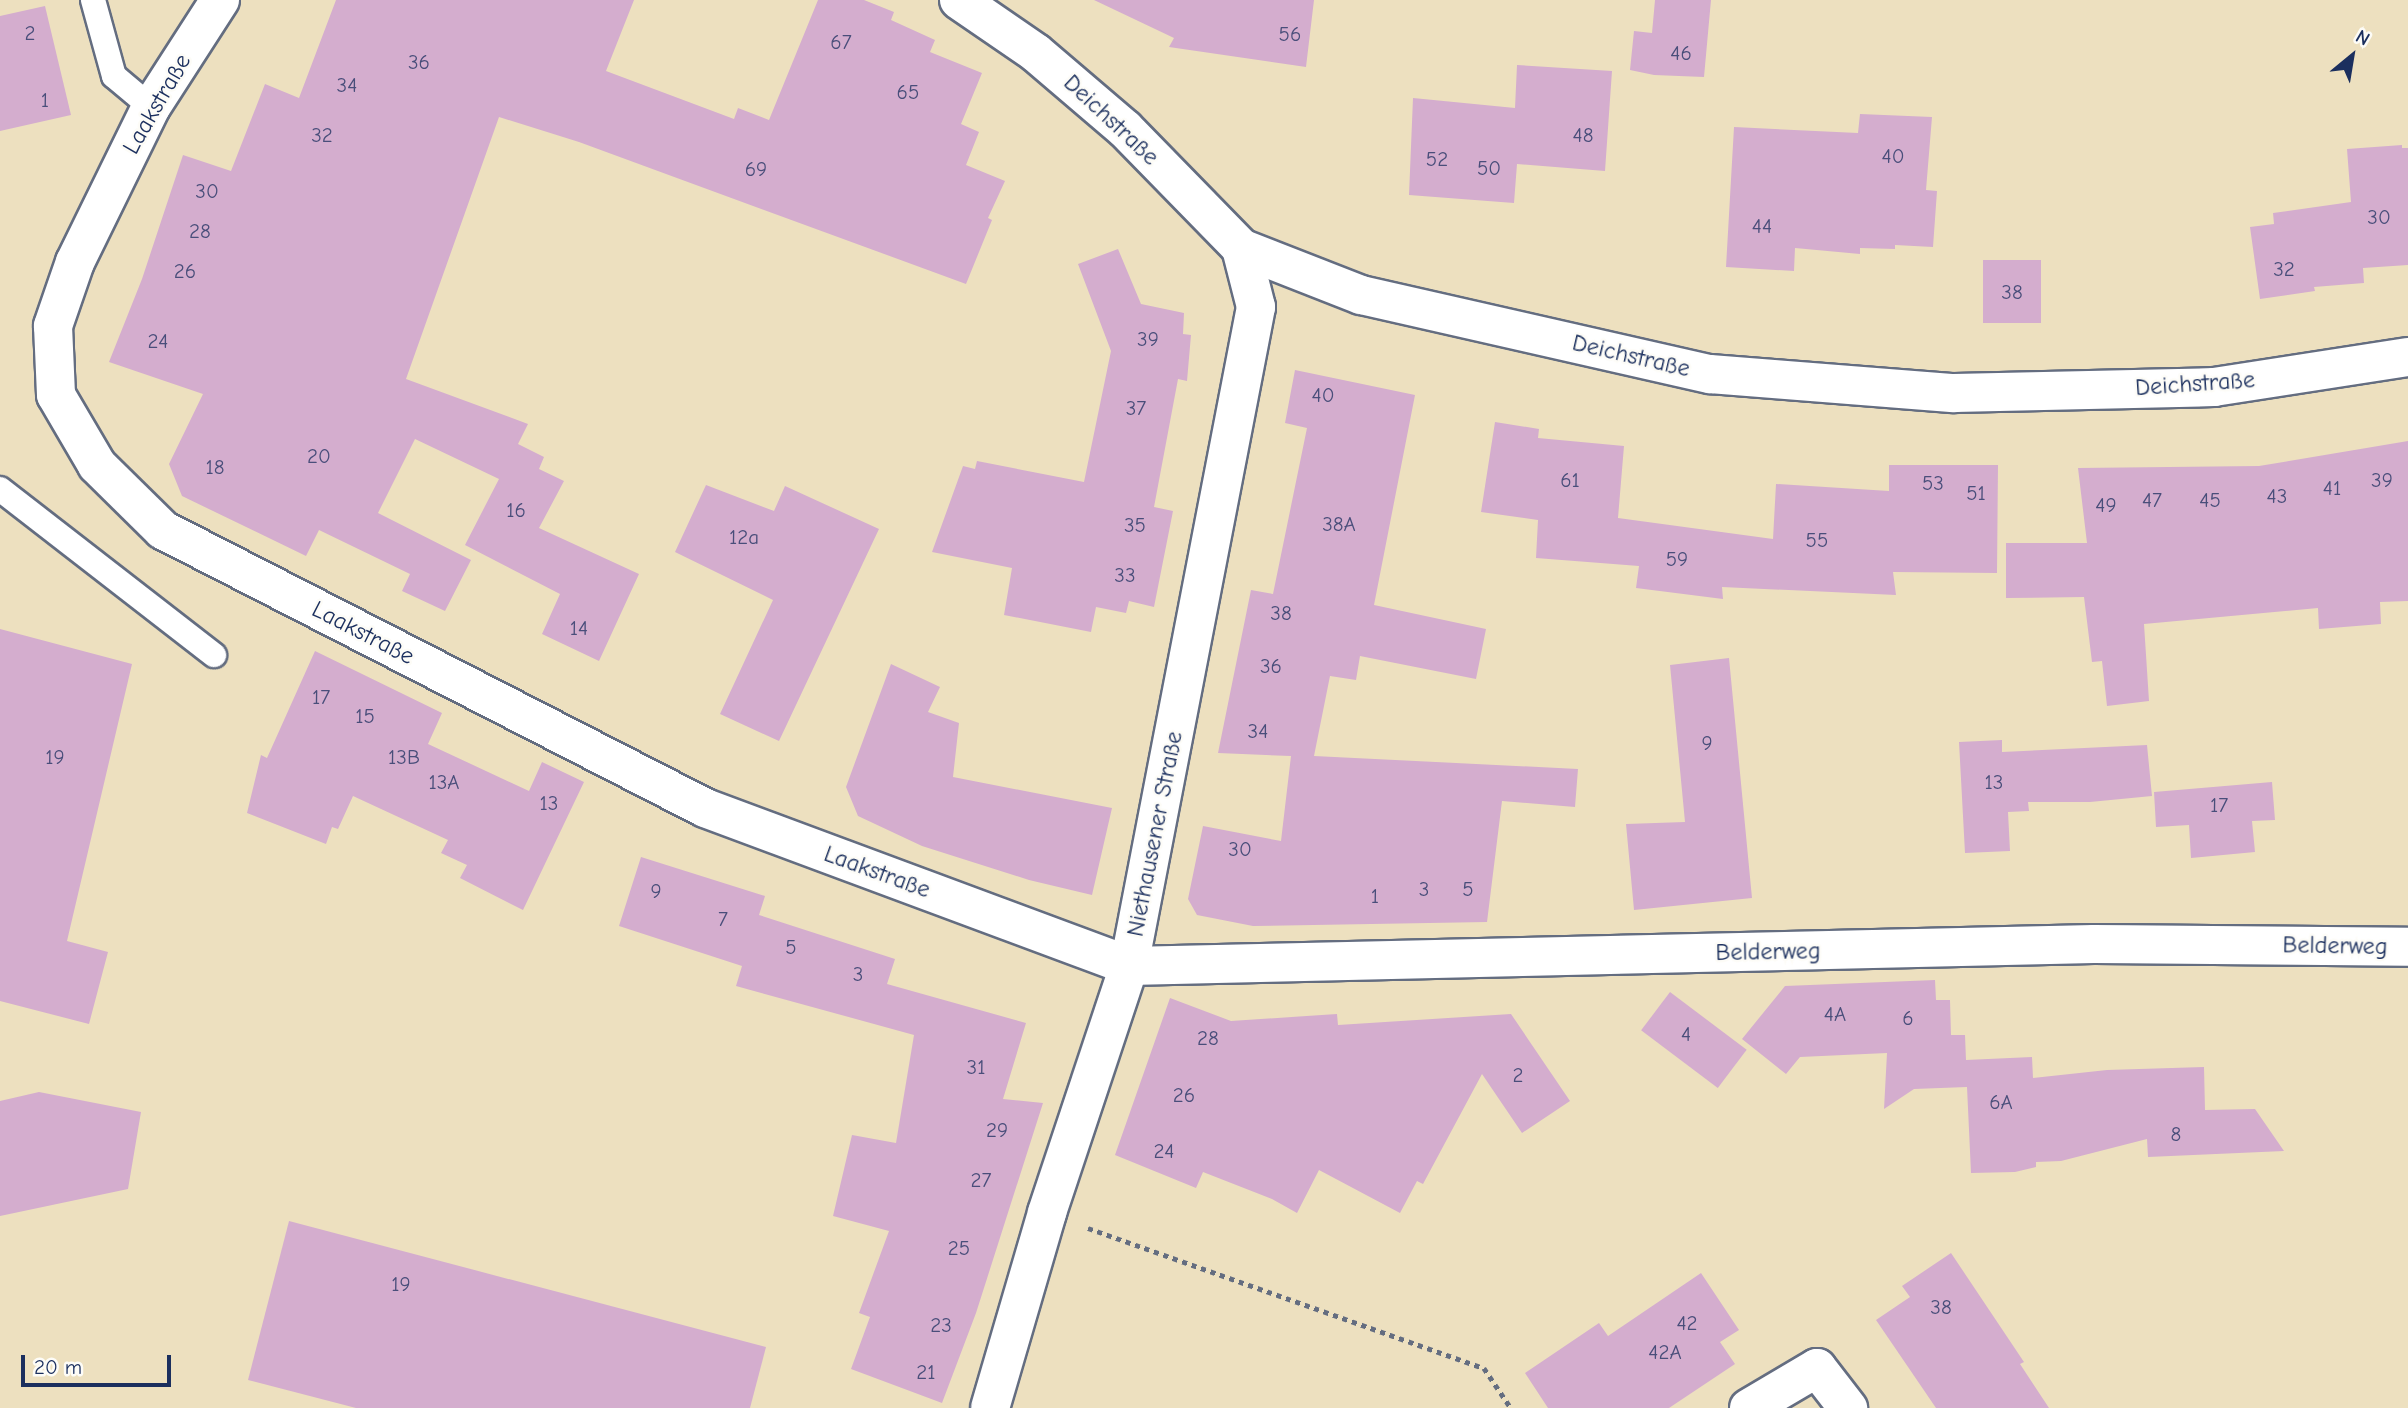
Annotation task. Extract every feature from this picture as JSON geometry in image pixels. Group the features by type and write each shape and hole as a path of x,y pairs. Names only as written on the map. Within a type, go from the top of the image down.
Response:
{"street":[{"name":"Laakstraße","path":"220,0 151,107 75,262 53,326 56,395 97,466 163,530 705,808 1129,966"},
{"name":"Deichstraße","path":"959,0 1037,53 1125,129 1241,248 1362,295 1710,374 1954,393 2200,387 2408,357"},
{"name":"Niethausener Straße","path":"990,1408 1047,1213 1129,966 1256,307 1241,248"},
{"name":"Belderweg","path":"1129,966 2094,944 2408,947"},
{"path":"1749,1408 1817,1367 1848,1408"}],"lane":[{"path":"93,0 114,76 151,107"},
{"path":"0,489 214,655"}],"path":[{"path":"1047,1213 1484,1368 1511,1408"}],"building":[{"path":"336,0 634,0 606,71 734,119 738,108 769,120 818,0 864,0 894,12 891,20 935,40 930,52 982,73 961,124 979,132 966,165 1005,181 988,218 992,220 966,284 579,142 499,117 406,379 528,424 518,444 544,457 539,469 564,481 539,528 639,574 599,661 542,634 560,594 465,545 499,479 415,439 378,513 471,560 445,611 402,591 410,574 319,530 306,556 182,496 169,464 203,394 109,362 142,279 183,155 231,171 265,84 299,98"},
{"path":"1094,0 1314,0 1306,67 1169,47 1174,38"},
{"path":"1655,0 1711,0 1704,77 1654,75 1630,70 1634,31 1652,33"},
{"path":"45,6 71,115 0,131 0,16"},
{"path":"1517,65 1612,71 1605,171 1517,164 1514,203 1409,195 1413,98 1515,108"},
{"path":"1860,114 1932,117 1926,190 1937,191 1933,247 1895,245 1895,249 1860,248 1860,254 1795,248 1794,271 1726,267 1734,127 1858,133"},
{"path":"2402,145 2402,148 2408,148 2408,265 2363,268 2364,283 2314,287 2315,291 2260,299 2250,227 2274,224 2273,213 2351,202 2347,149"},
{"path":"1118,249 1141,304 1184,313 1183,334 1191,335 1187,381 1178,379 1154,507 1173,511 1154,607 1129,601 1126,613 1096,607 1091,632 1004,615 1012,568 932,552 963,466 975,469 977,461 1084,482 1111,351 1078,264"},
{"path":"1983,260 2041,260 2041,323 1983,323"},
{"path":"1295,370 1415,395 1374,605 1486,629 1476,679 1360,656 1356,680 1330,676 1314,756 1578,769 1575,807 1502,801 1487,922 1253,926 1197,915 1188,899 1203,826 1281,841 1291,756 1218,753 1251,590 1273,594 1307,428 1285,423"},
{"path":"1495,422 1539,429 1538,438 1624,446 1618,518 1773,539 1776,484 1889,491 1889,465 1998,465 1997,573 1893,572 1896,595 1722,587 1723,599 1636,588 1639,566 1536,558 1538,520 1481,512"},
{"path":"2408,441 2408,601 2380,602 2381,624 2319,629 2318,608 2144,624 2149,701 2107,706 2102,661 2092,662 2084,597 2006,598 2006,543 2087,543 2078,468 2259,466"},
{"path":"706,485 774,511 785,486 879,529 779,741 720,714 773,600 675,552"},
{"path":"0,629 132,664 67,941 108,952 89,1024 0,1001"},
{"path":"315,651 442,713 428,744 529,791 542,762 584,782 523,910 460,878 467,865 441,853 448,840 353,796 338,829 332,827 326,844 247,813 261,755 267,758"},
{"path":"1729,658 1752,898 1634,910 1626,824 1685,822 1670,665"},
{"path":"891,664 940,687 928,712 959,723 953,777 1112,808 1092,895 1029,880 922,846 858,816 846,787"},
{"path":"2002,740 2002,752 2147,745 2152,796 2090,802 2028,802 2029,811 2008,812 2010,851 1965,853 1959,742"},
{"path":"2272,782 2275,820 2252,821 2255,852 2191,858 2189,825 2156,827 2154,792"},
{"path":"641,857 765,896 759,915 895,959 887,984 1026,1023 1003,1099 1043,1103 976,1313 942,1403 851,1369 870,1317 859,1313 889,1231 833,1216 852,1135 896,1143 914,1035 736,986 742,966 619,926"},
{"path":"1935,980 1936,1000 1950,1000 1951,1035 1965,1035 1966,1060 2032,1057 2033,1078 2107,1070 2204,1067 2205,1110 2255,1109 2284,1151 2148,1157 2147,1139 2061,1161 2036,1162 2036,1167 2015,1172 1971,1173 1967,1087 1914,1089 1884,1109 1887,1053 1800,1057 1786,1074 1742,1039 1785,986"},
{"path":"1670,992 1747,1050 1718,1088 1641,1030"},
{"path":"1170,998 1231,1021 1337,1014 1338,1025 1511,1014 1570,1101 1522,1133 1482,1074 1423,1184 1417,1181 1400,1213 1319,1170 1297,1213 1272,1199 1203,1172 1196,1188 1115,1155"},
{"path":"39,1092 141,1112 128,1189 0,1216 0,1101"},
{"path":"289,1221 766,1347 750,1408 356,1408 248,1380"},
{"path":"1951,1253 2024,1362 2020,1364 2049,1408 1936,1408 1876,1320 1910,1297 1902,1286"},
{"path":"1701,1273 1739,1330 1720,1342 1735,1364 1669,1408 1548,1408 1525,1373 1599,1323 1608,1336"}]}
